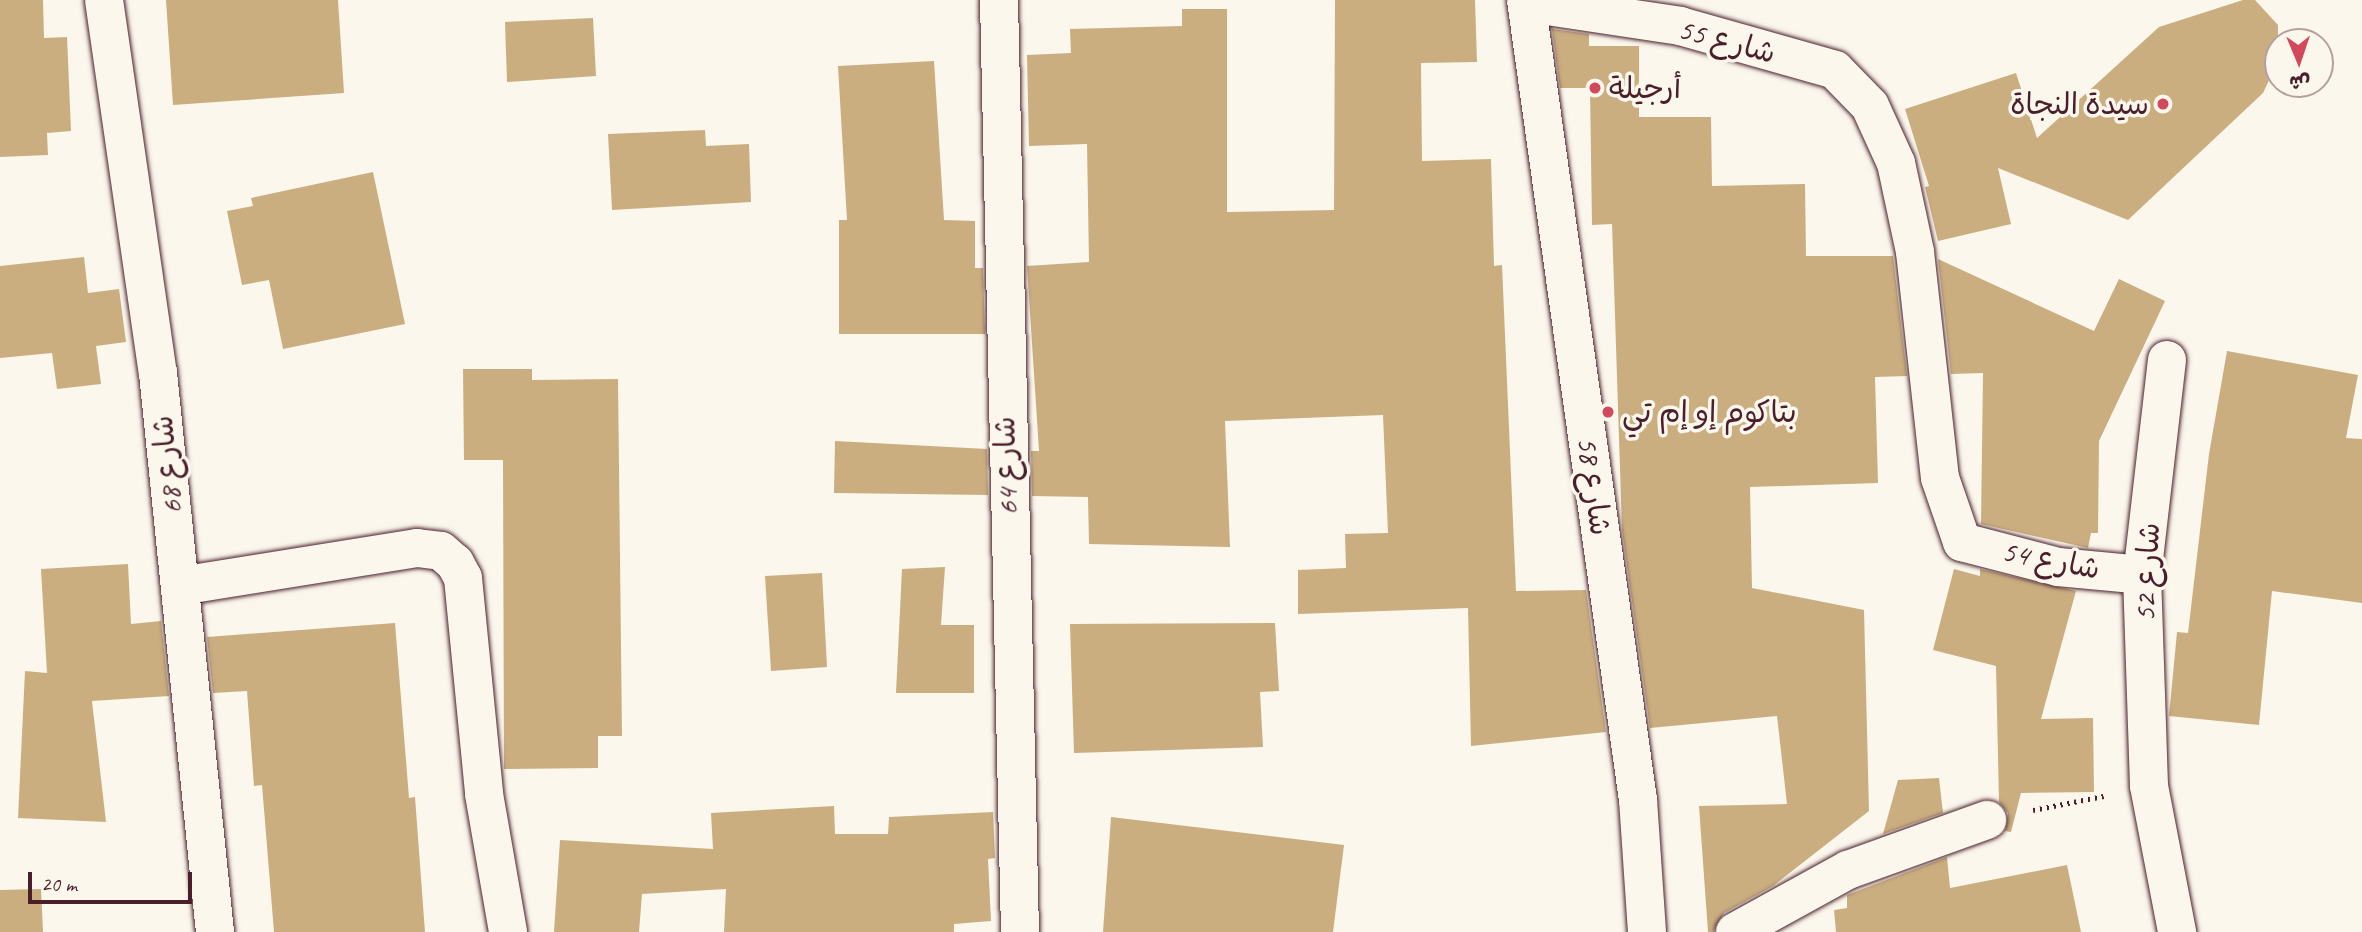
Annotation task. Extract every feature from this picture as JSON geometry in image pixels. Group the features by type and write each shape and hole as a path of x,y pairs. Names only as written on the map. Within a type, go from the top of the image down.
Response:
{"street":[{"name":"شارع 68","path":"104,0 158,373 215,932"},
{"name":"شارع 64","path":"999,0 1020,932"},
{"name":"شارع 55","path":"1526,1 1680,26 1835,70 1870,106 1896,163 1915,252 1940,478 1962,542"},
{"name":"شارع 58","path":"1526,1 1638,800 1647,932"},
{"name":"شارع 52","path":"2167,360 2142,575 2149,786 2177,932"},
{"name":"شارع 54","path":"1962,542 2058,567 2142,575"},
{"path":"180,586 417,548 441,551 455,562 463,578 484,794 508,932"},
{"path":"1735,932 1848,870 1987,820"}],"path":[{"path":"1987,820 2149,786"}],"building":[{"path":"0,0 43,0 44,38 67,37 71,131 47,133 48,155 0,157"},
{"path":"166,0 338,0 344,93 173,105"},
{"path":"1335,0 1475,0 1477,62 1421,63 1422,161 1491,159 1494,266 1502,265 1516,591 1586,590 1606,732 1471,746 1468,608 1298,614 1298,570 1346,568 1345,534 1388,533 1383,415 1225,421 1230,547 1089,544 1088,497 1032,496 1031,451 1039,451 1027,266 1089,262 1087,144 1029,146 1027,55 1071,53 1070,29 1182,26 1182,9 1227,9 1227,212 1334,210"},
{"name":"سيدة النجاة","path":"2243,0 2255,0 2278,25 2278,28 2264,28 2263,93 2128,220 1998,168 2011,224 1938,241 1925,187 1929,186 1905,109 2016,73 2037,138 2159,27"},
{"path":"593,18 596,76 507,82 505,22"},
{"path":"1552,29 1589,34 1589,46 1639,46 1639,117 1711,117 1712,186 1805,184 1806,256 1893,256 1907,376 1875,377 1878,483 1750,487 1752,588 1864,610 1869,811 1773,886 1724,913 1713,932 1708,932 1699,806 1787,804 1777,716 1650,728 1622,530 1612,224 1592,225 1590,88 1560,88"},
{"path":"934,61 944,220 975,221 975,268 983,268 985,334 839,334 839,220 847,220 838,66"},
{"path":"705,130 706,146 749,144 751,202 612,210 608,134"},
{"path":"373,172 405,324 283,349 269,280 242,285 227,211 253,206 251,198"},
{"path":"84,257 88,293 119,289 126,342 96,346 101,384 57,389 52,353 0,358 0,266"},
{"path":"1938,259 2094,331 2119,279 2165,301 2099,441 2098,533 2091,533 2088,548 1981,524 1983,373 1951,374"},
{"path":"2227,351 2358,375 2346,438 2362,439 2362,603 2272,591 2259,725 2169,716 2177,632 2188,633 2209,454"},
{"path":"463,369 532,369 532,380 618,379 622,736 598,736 598,768 504,769 503,460 464,460"},
{"path":"835,441 987,449 988,495 834,493"},
{"path":"128,564 131,624 161,621 169,696 92,701 106,822 18,818 25,671 47,673 41,569"},
{"path":"945,567 941,625 974,625 974,693 896,693 902,569"},
{"path":"1954,569 1980,576 1980,569 2076,591 2041,719 2093,718 2094,792 2021,793 2011,832 2005,831 2008,813 1999,802 1996,666 1933,650"},
{"path":"822,573 827,667 771,671 765,576"},
{"path":"395,623 409,798 415,797 425,932 274,932 262,785 254,786 247,691 213,693 207,637"},
{"path":"1275,623 1279,691 1260,692 1263,747 1074,753 1070,624"},
{"path":"1939,778 1943,813 1883,834 1898,780"},
{"path":"834,806 835,834 888,834 889,817 993,812 995,858 988,859 991,921 954,924 954,932 724,932 726,889 642,894 639,932 554,932 560,840 713,849 711,813"},
{"path":"1111,817 1344,845 1333,932 1103,932"},
{"path":"1947,857 1950,888 2067,865 2081,932 1836,932 1834,910 1847,908 1847,895"},
{"path":"41,889 43,932 0,932 0,890"}],"place":[{"name":"أرجيلة","path":"1595,88"},
{"name":"سيدة النجاة","path":"2163,104"},
{"name":"بتاكوم إو إم تي","path":"1608,412"}]}
